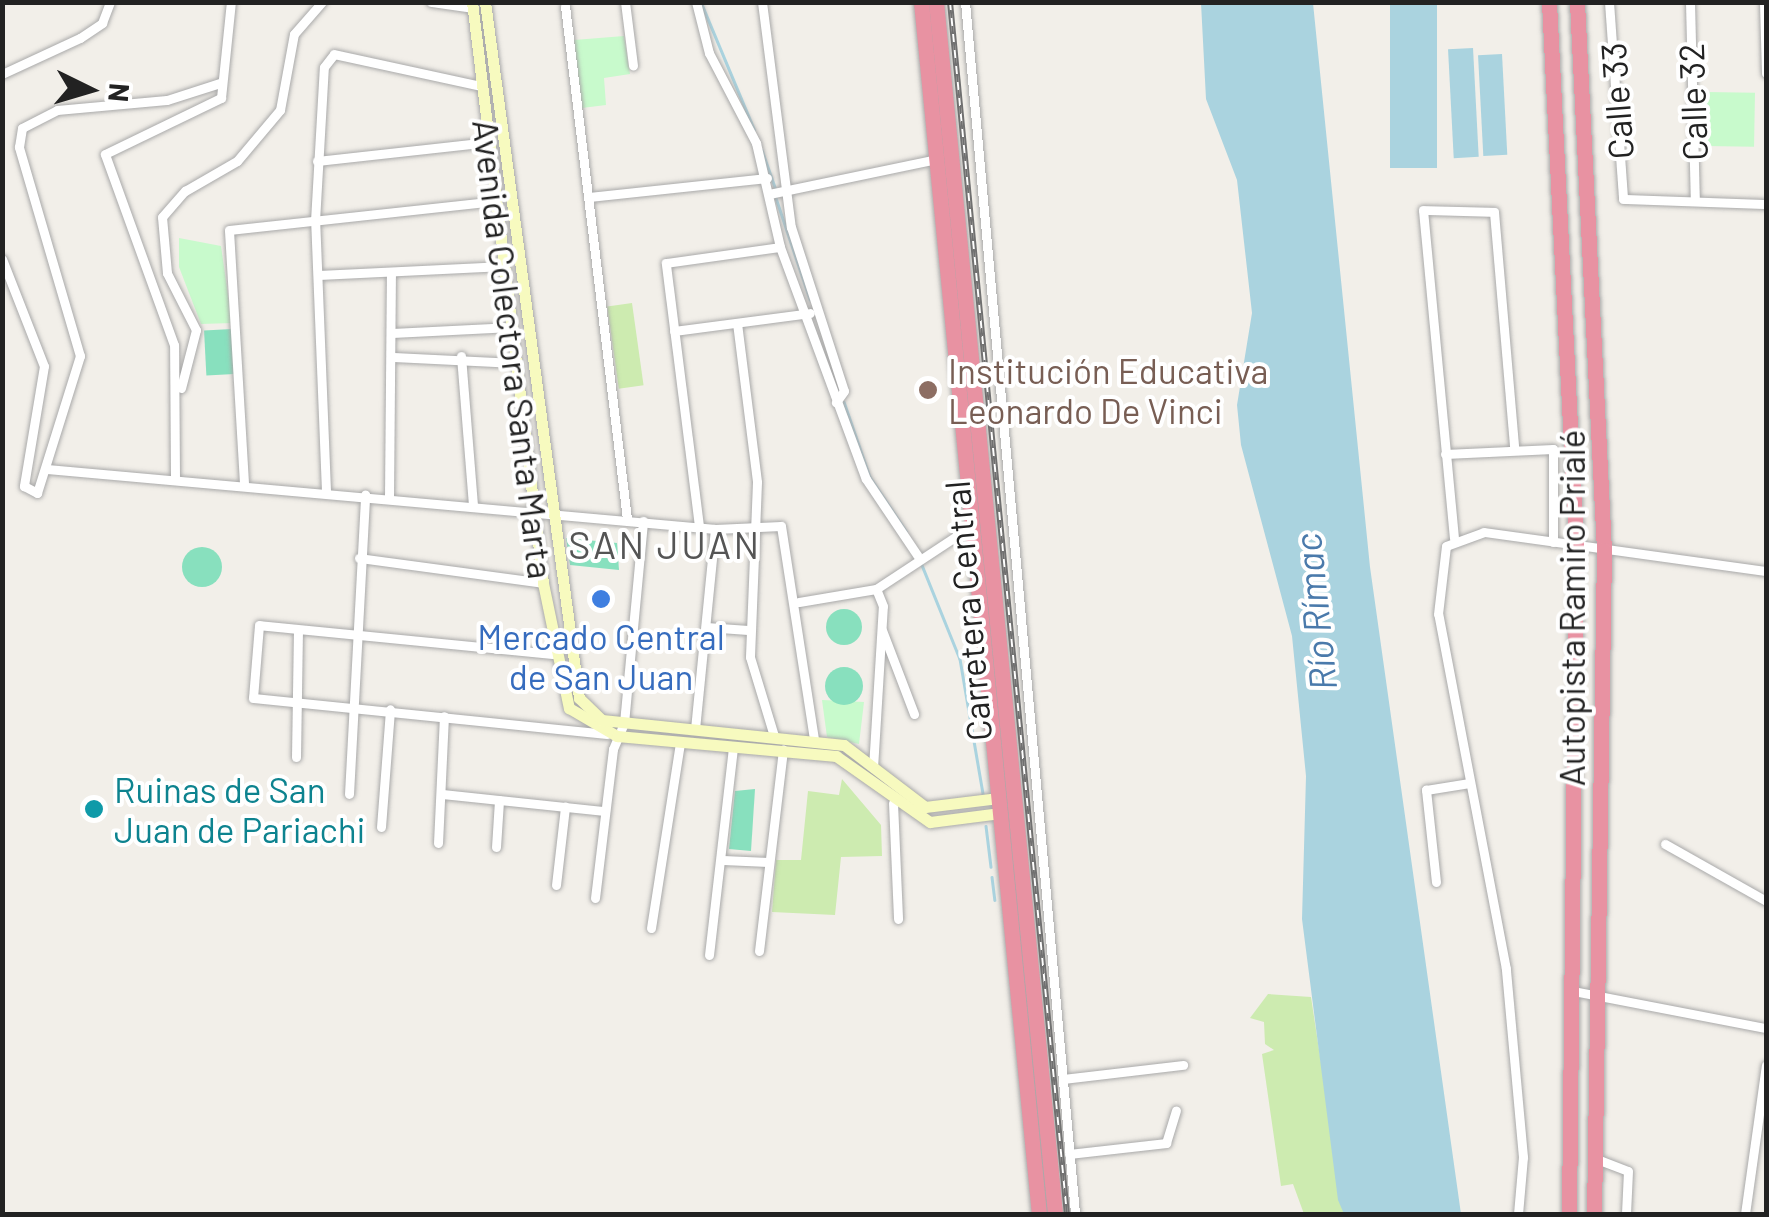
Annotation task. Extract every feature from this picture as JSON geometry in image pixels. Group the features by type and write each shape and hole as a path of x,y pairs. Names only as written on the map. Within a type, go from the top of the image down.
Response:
{"highway":[{"name":"Carretera Central","path":"921,2 936,159 981,524 1026,1002 1039,1214"},
{"name":"Carretera Central","path":"936,2 978,415 999,805 1055,1214"},
{"name":"Autopista Ramiro Prialé","path":"1549,2 1576,546 1569,1214"},
{"name":"Autopista Ramiro Prialé","path":"1577,2 1604,550 1594,1214"}],"street":[{"path":"2,74 102,24 110,2"},
{"path":"175,477 180,390 174,345 105,154 221,98 231,2"},
{"path":"180,390 196,330 167,272 162,218 185,191 237,161 280,110 294,34 322,2"},
{"path":"431,2 477,4"},
{"path":"625,2 632,65"},
{"path":"696,2 767,178 780,247 810,314 836,402 866,478 917,556"},
{"path":"762,2 786,190 805,286 844,390 836,402"},
{"path":"966,2 990,303 1075,1214"},
{"name":"Calle 33","path":"1609,2 1623,199 1695,201"},
{"name":"Calle 32","path":"1690,2 1695,201"},
{"path":"1764,2 1766,74"},
{"name":"Avenida Colectora Santa Marta","path":"477,4 481,86 552,654 569,708 612,735"},
{"name":"Avenida Colectora Santa Marta","path":"477,4 552,514 572,683 591,712 624,724 814,738 844,745 925,808 999,805"},
{"path":"565,6 626,520"},
{"path":"326,491 315,221 324,67 334,54 481,86"},
{"path":"2,259 44,366 26,490 41,489 75,396 80,339 18,136 57,110 167,100 220,84"},
{"path":"317,161 489,142"},
{"path":"769,194 936,159"},
{"path":"589,198 767,178"},
{"path":"244,483 240,297 227,234 497,201"},
{"path":"1695,201 1766,204"},
{"path":"1514,447 1494,212 1423,210 1454,538 1438,614 1506,969 1523,1157 1518,1214"},
{"path":"699,526 666,263 780,247"},
{"path":"318,275 505,266"},
{"path":"389,496 394,357 390,274"},
{"path":"968,306 990,303"},
{"path":"674,331 810,314"},
{"path":"737,323 757,526 748,630 774,736"},
{"path":"392,333 512,327"},
{"path":"394,357 461,356 516,364"},
{"path":"461,356 473,506"},
{"path":"978,415 1000,414"},
{"path":"1446,454 1514,447 1553,449 1553,542"},
{"path":"47,469 389,496 716,529 757,526 788,534 814,738"},
{"path":"349,794 365,494"},
{"path":"594,898 612,735 624,724 643,521"},
{"path":"799,602 876,589 917,556 981,524"},
{"path":"694,729 716,529"},
{"path":"1454,538 1484,532 1766,571"},
{"path":"359,558 543,582"},
{"path":"873,768 882,630 876,589"},
{"path":"706,627 748,630"},
{"path":"552,654 357,633 252,628 253,698 356,705 836,756 893,803 930,822 999,805"},
{"path":"296,757 301,700 298,630"},
{"path":"882,630 914,714"},
{"path":"381,827 390,709"},
{"path":"438,843 444,716"},
{"path":"651,928 680,742"},
{"path":"709,955 723,860 733,746"},
{"path":"759,950 784,749"},
{"path":"1436,882 1426,790 1469,783"},
{"path":"442,794 605,811"},
{"path":"496,847 499,800"},
{"path":"893,803 898,919"},
{"path":"556,885 565,807"},
{"path":"1665,844 1766,901"},
{"path":"723,860 768,862"},
{"path":"1573,991 1599,1001 1766,1028"},
{"path":"1745,1214 1766,1064"},
{"path":"1063,1079 1183,1065"},
{"path":"1070,1154 1166,1142 1176,1111"},
{"path":"1594,1158 1628,1171 1626,1214"}],"green space":[{"path":"624,36 630,74 604,78 606,105 582,108 574,40"},
{"path":"1706,92 1755,93 1754,147 1705,146"},
{"path":"179,238 221,246 232,323 201,324 179,267"},
{"path":"632,303 644,385 619,389 607,306"},
{"path":"232,329 234,374 206,375 204,330"},
{"path":"566,538 617,543 619,570 570,565"},
{"path":"202,547 216,553 222,567 216,581 202,587 188,581 182,567 188,553"},
{"path":"844,609 857,614 862,627 857,640 844,645 831,640 826,627 831,614"},
{"path":"844,667 857,673 863,686 857,699 844,705 831,699 825,686 831,673"},
{"path":"822,700 864,702 859,744 827,737"},
{"path":"842,779 881,825 882,856 841,857 835,915 772,912 776,860 801,860 808,791 839,795"},
{"path":"755,789 751,851 729,849 735,791"},
{"path":"1268,994 1311,997 1344,1214 1304,1214 1293,1184 1281,1186 1262,1054 1274,1050 1265,1044 1264,1022 1250,1018"}],"water":[{"name":"Río Rímac","path":"1201,3 1313,3 1370,567 1461,1214 1344,1214 1338,1200 1302,919 1306,776 1292,636 1241,445 1237,405 1252,313 1237,180 1206,99"},
{"path":"1390,3 1437,3 1437,168 1390,168"},
{"path":"1473,48 1479,157 1454,158 1448,49"},
{"path":"1502,54 1507,155 1483,156 1478,55"}],"waterway":[{"path":"701,2 754,129"},
{"path":"762,150 776,190"},
{"path":"776,198 810,299"},
{"path":"844,402 870,477 906,531"},
{"path":"922,565 960,659 983,794"},
{"path":"986,826 991,867"},
{"path":"992,877 995,900"}],"railway":[{"path":"950,2 1067,1214"}],"place":[{"name":"Institución Educativa Leonardo De Vinci","path":"928,390"},
{"name":"Mercado Central de San Juan","path":"601,599"},
{"name":"Ruinas de San Juan de Pariachi","path":"94,809"}],"district":[{"name":"SAN JUAN","path":"665,545"}]}
